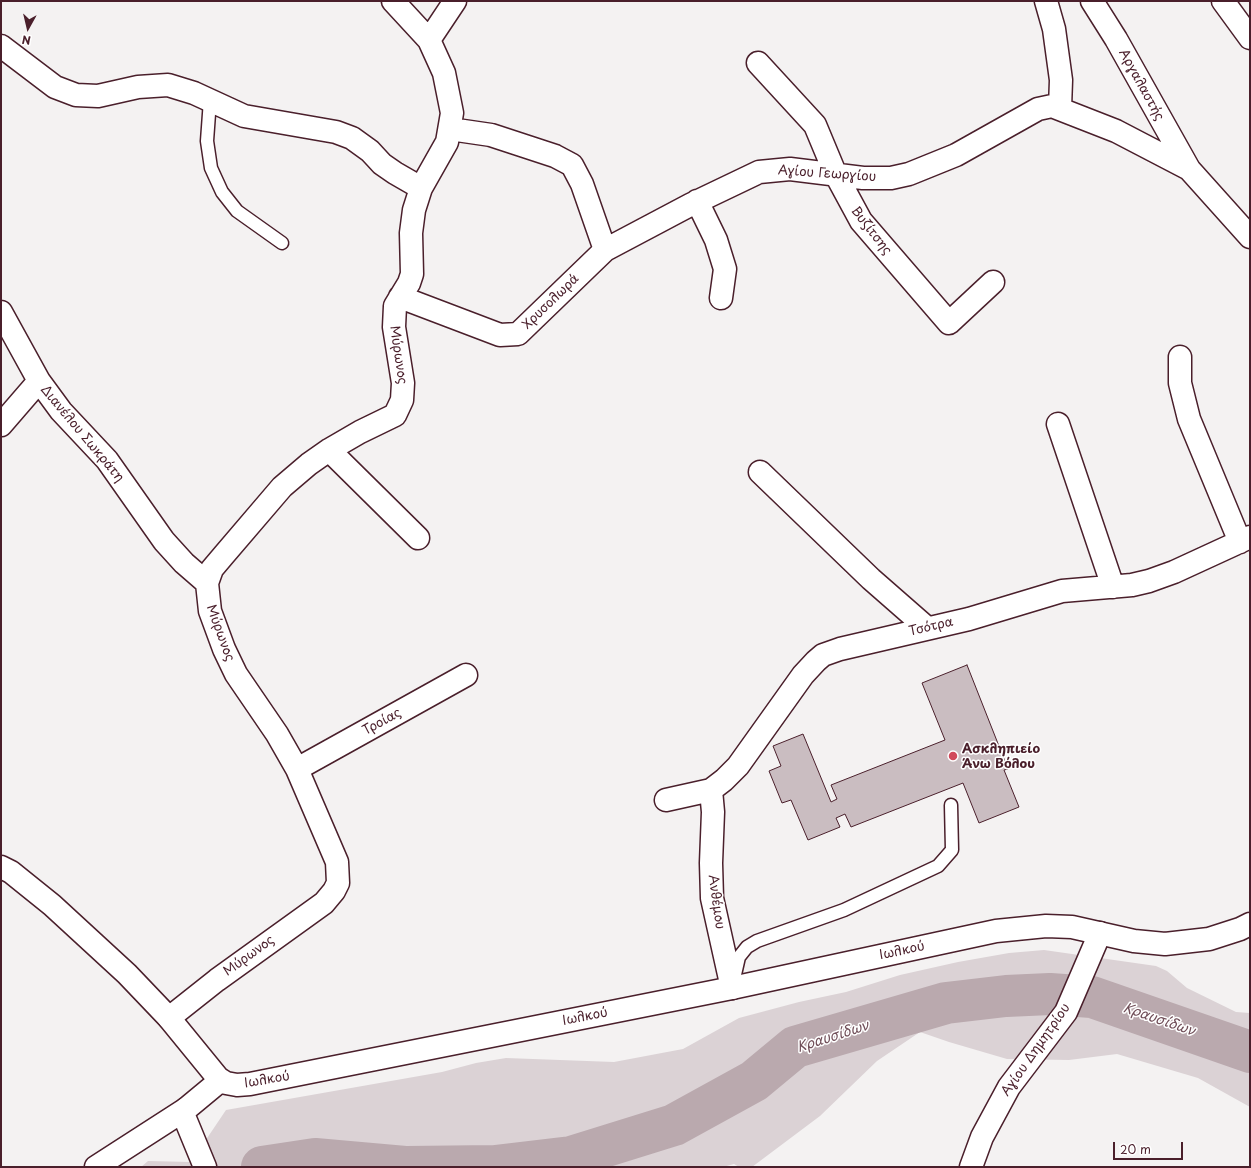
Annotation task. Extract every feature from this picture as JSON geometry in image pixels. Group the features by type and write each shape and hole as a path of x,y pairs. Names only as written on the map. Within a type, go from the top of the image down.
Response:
{"street":[{"name":"Μύρωνος","path":"169,1018 217,980 324,903 334,891 338,877 337,862 298,769 230,663 210,611 207,584 212,569 256,515 296,474 329,450 360,432 395,415 400,408 403,394 403,384 394,327 395,306 400,296 407,288 411,278 411,224 421,188 444,148 450,129 452,114 448,91 437,55 429,40 393,1"},
{"path":"429,40 455,1"},
{"path":"1046,1 1054,29 1061,80 1060,108"},
{"name":"Αργαλαστής","path":"1092,1 1116,39 1189,169"},
{"path":"1223,1 1250,38"},
{"path":"1,46 55,87 76,95 98,96 138,87 168,85 210,100 244,116 336,132 352,138 370,151 382,164 421,188"},
{"name":"Βυζίτσης","path":"758,63 815,125 835,173 861,221 948,323 993,282"},
{"name":"Αγίου Γεωργίου","path":"605,250 697,201 759,172 790,168 863,178 890,178 909,174 956,155 1038,109 1052,106 1116,131 1189,169 1250,237"},
{"path":"450,129 491,135 555,156 572,165 582,184 605,250"},
{"path":"697,201 716,240 724,269 721,298"},
{"name":"Χρυσολωρά","path":"400,296 500,335 518,334 605,250"},
{"name":"Διανέλου Σωκράτη","path":"1,312 39,381 61,411 107,460 164,541 184,563 207,584"},
{"path":"1180,357 1180,383 1189,419 1245,539"},
{"path":"1,425 39,381"},
{"path":"1058,424 1113,587"},
{"path":"329,450 418,538"},
{"path":"760,472 871,579 927,628"},
{"name":"Τσότρα","path":"666,800 711,790 724,780 738,766 803,676 823,655 840,649 969,619 1062,590 1113,587 1149,581 1245,539"},
{"name":"Τροίας","path":"298,769 466,676"},
{"name":"Ανθέμου","path":"711,790 713,812 711,863 712,898 732,988"},
{"path":"1,867 11,872 52,905 127,974 169,1018 214,1075 221,1080 186,1109 96,1167"},
{"name":"Ιωλκού","path":"221,1080 232,1084 250,1084 732,988 996,931 1060,926 1087,929 1148,943 1182,943 1220,936 1250,924"},
{"name":"Αγίου Δημητρίου","path":"971,1167 987,1125 1008,1087 1066,1012 1100,933"},
{"path":"186,1109 184,1116 185,1123 202,1158"}],"lane":[{"path":"210,100 207,141 211,168 222,192 237,211 282,243"},
{"path":"732,988 739,957 747,947 757,941 844,910 938,866 952,850 951,805"}],"shaded area":[{"path":"1044,950 1156,966 1167,971 1187,988 1236,1012 1250,1013 1250,1107 1198,1078 1117,1054 1069,1060 1007,1059 920,1032 877,1061 820,1116 752,1167 739,1167 734,1164 723,1167 141,1167 148,1161 191,1162 226,1110 442,1072 476,1063 506,1058 614,1062 683,1049 739,1018 799,1002 846,992 900,975 958,962 1009,953"}],"building":[{"name":"Ασκληπιείο Άνω Βόλου","path":"967,665 1008,769 1004,770 1019,807 979,823 963,783 851,827 845,814 836,818 840,827 808,840 791,800 782,803 769,771 781,766 773,746 803,734 831,802 837,799 831,785 945,740 922,683"}],"waterway":[{"name":"Κραυσίδων","path":"407,1167 495,1166 571,1157 674,1125 754,1081 795,1047 946,1003 1006,996 1050,994 1092,997 1250,1052"},
{"name":"Κραυσίδων","path":"262,1167 315,1159 405,1167"}],"place":[{"name":"Ασκληπιείο Άνω Βόλου","path":"953,756"}]}
